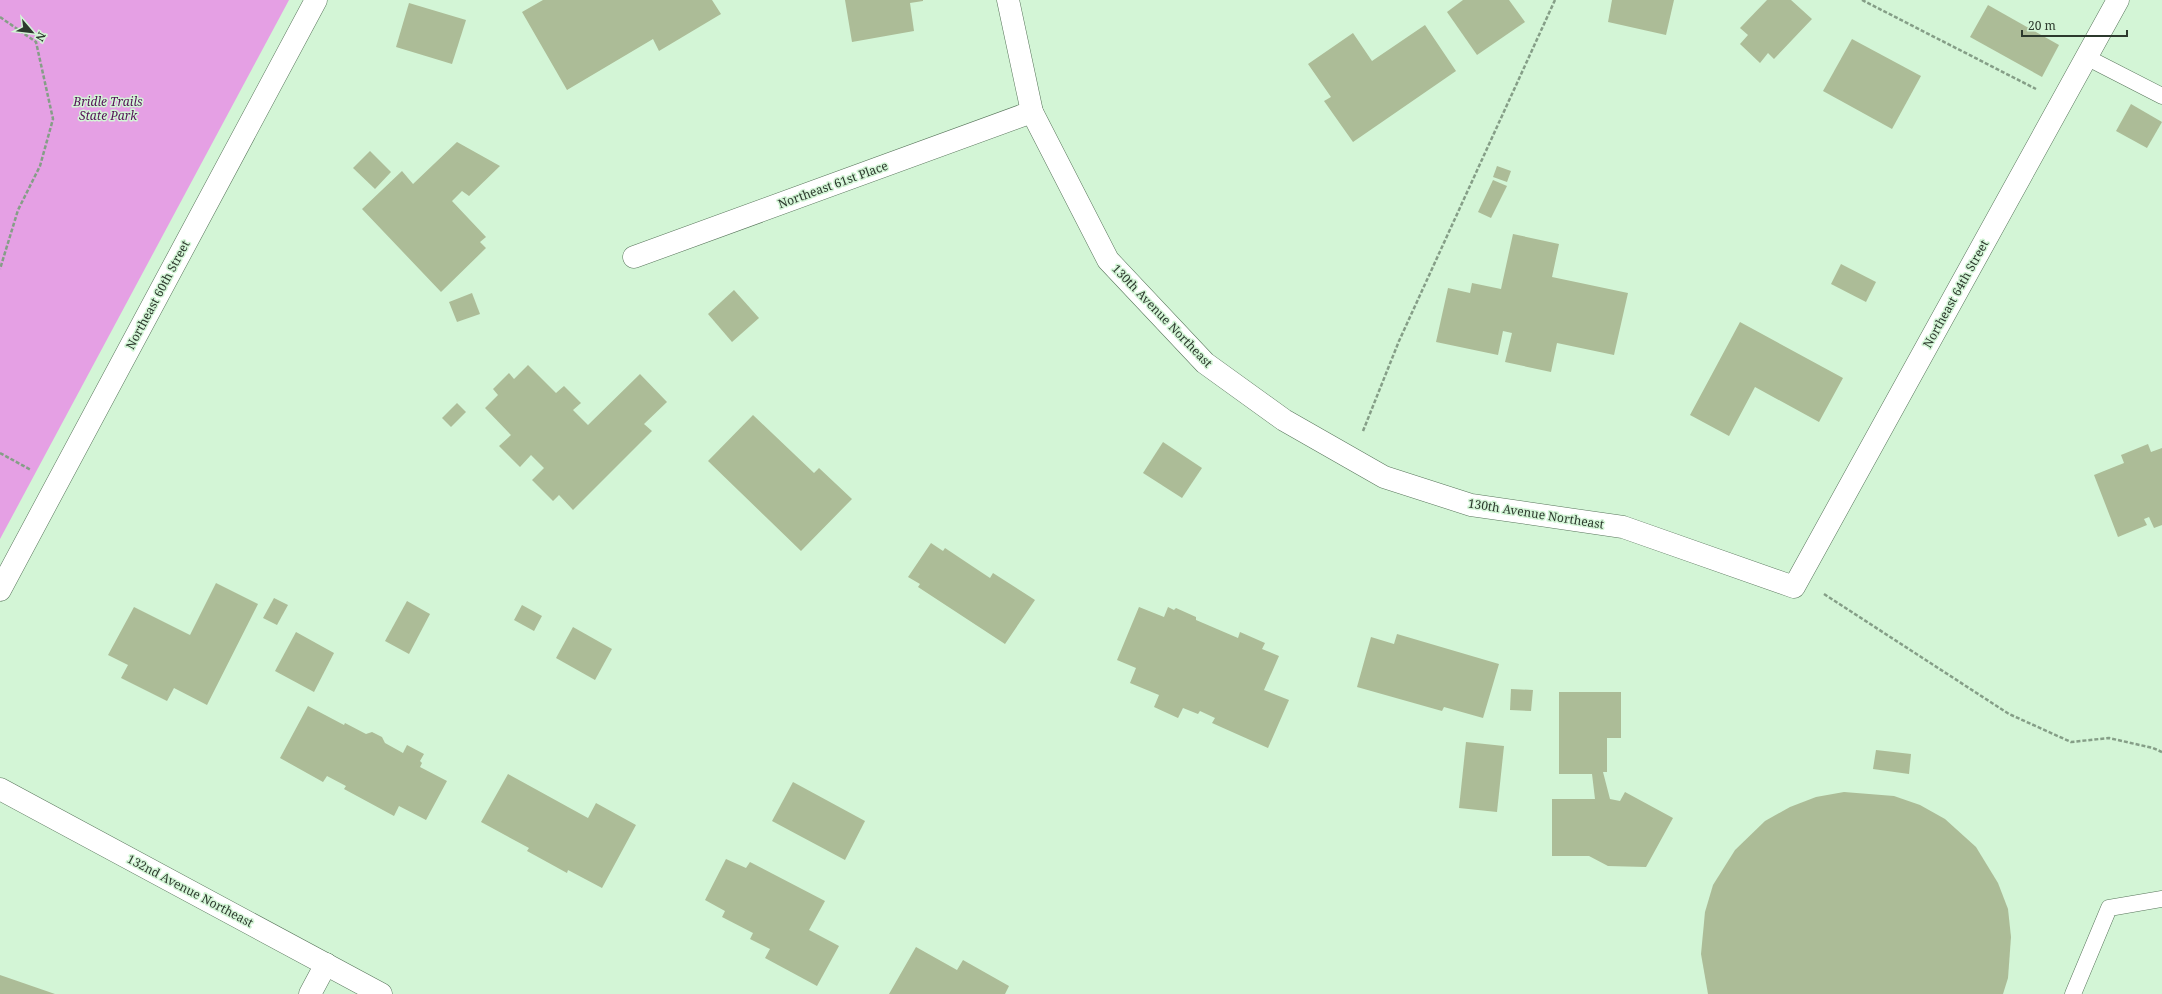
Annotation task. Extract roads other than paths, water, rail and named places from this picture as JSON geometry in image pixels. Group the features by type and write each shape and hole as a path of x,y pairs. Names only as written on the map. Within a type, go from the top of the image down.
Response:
{"street":[{"name":"Northeast 60th Street","path":"0,590 316,0"},
{"name":"130th Avenue Northeast","path":"1008,0 1032,112 1108,260 1205,363 1284,420 1384,477 1471,505 1623,527 1794,587"},
{"name":"Northeast 64th Street","path":"1794,587 2118,0"},
{"name":"Northeast 61st Place","path":"634,258 1032,112"},
{"name":"132nd Avenue Northeast","path":"0,789 381,994"},
{"path":"310,994 326,964"}],"lane":[{"path":"2086,57 2162,96"},
{"path":"2073,994 2109,908 2162,899"}],"park label":[{"name":"Bridle Trails State Park","path":"108,109"}]}
